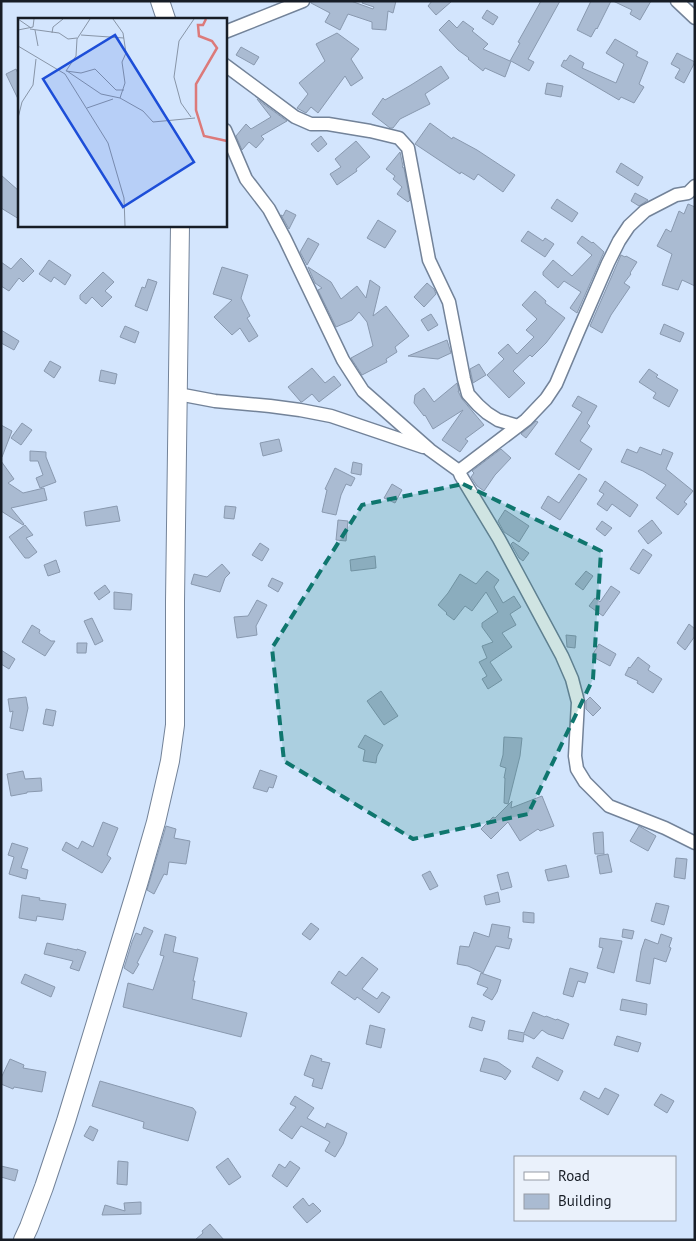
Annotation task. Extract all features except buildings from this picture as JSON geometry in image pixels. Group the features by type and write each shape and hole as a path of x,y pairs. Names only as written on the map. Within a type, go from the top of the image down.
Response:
{"main road":[{"path":"160,1 166,18"},
{"path":"23,1240 44,1187 66,1121 156,822 170,761 175,725 180,226"}],"street":[{"path":"226,32 304,1"},
{"path":"677,1 695,18"},
{"path":"226,66 295,117 311,124 328,124 399,138 408,148 429,260 449,302 468,394 478,405 498,420 518,426"},
{"path":"226,132 246,179 269,209 343,360 362,392 430,450 459,471 500,539 562,656 568,671 578,702 575,756 577,769 585,782 609,806 665,828 695,843"},
{"path":"459,471 526,420 546,399 556,384 604,272 619,241 629,226 645,211 676,195 688,193 695,186"},
{"path":"178,394 215,401 270,406 331,416 430,450"}],"highlighted area":[{"path":"463,484 601,551 593,679 528,814 413,839 284,761 272,648 362,505"}]}
